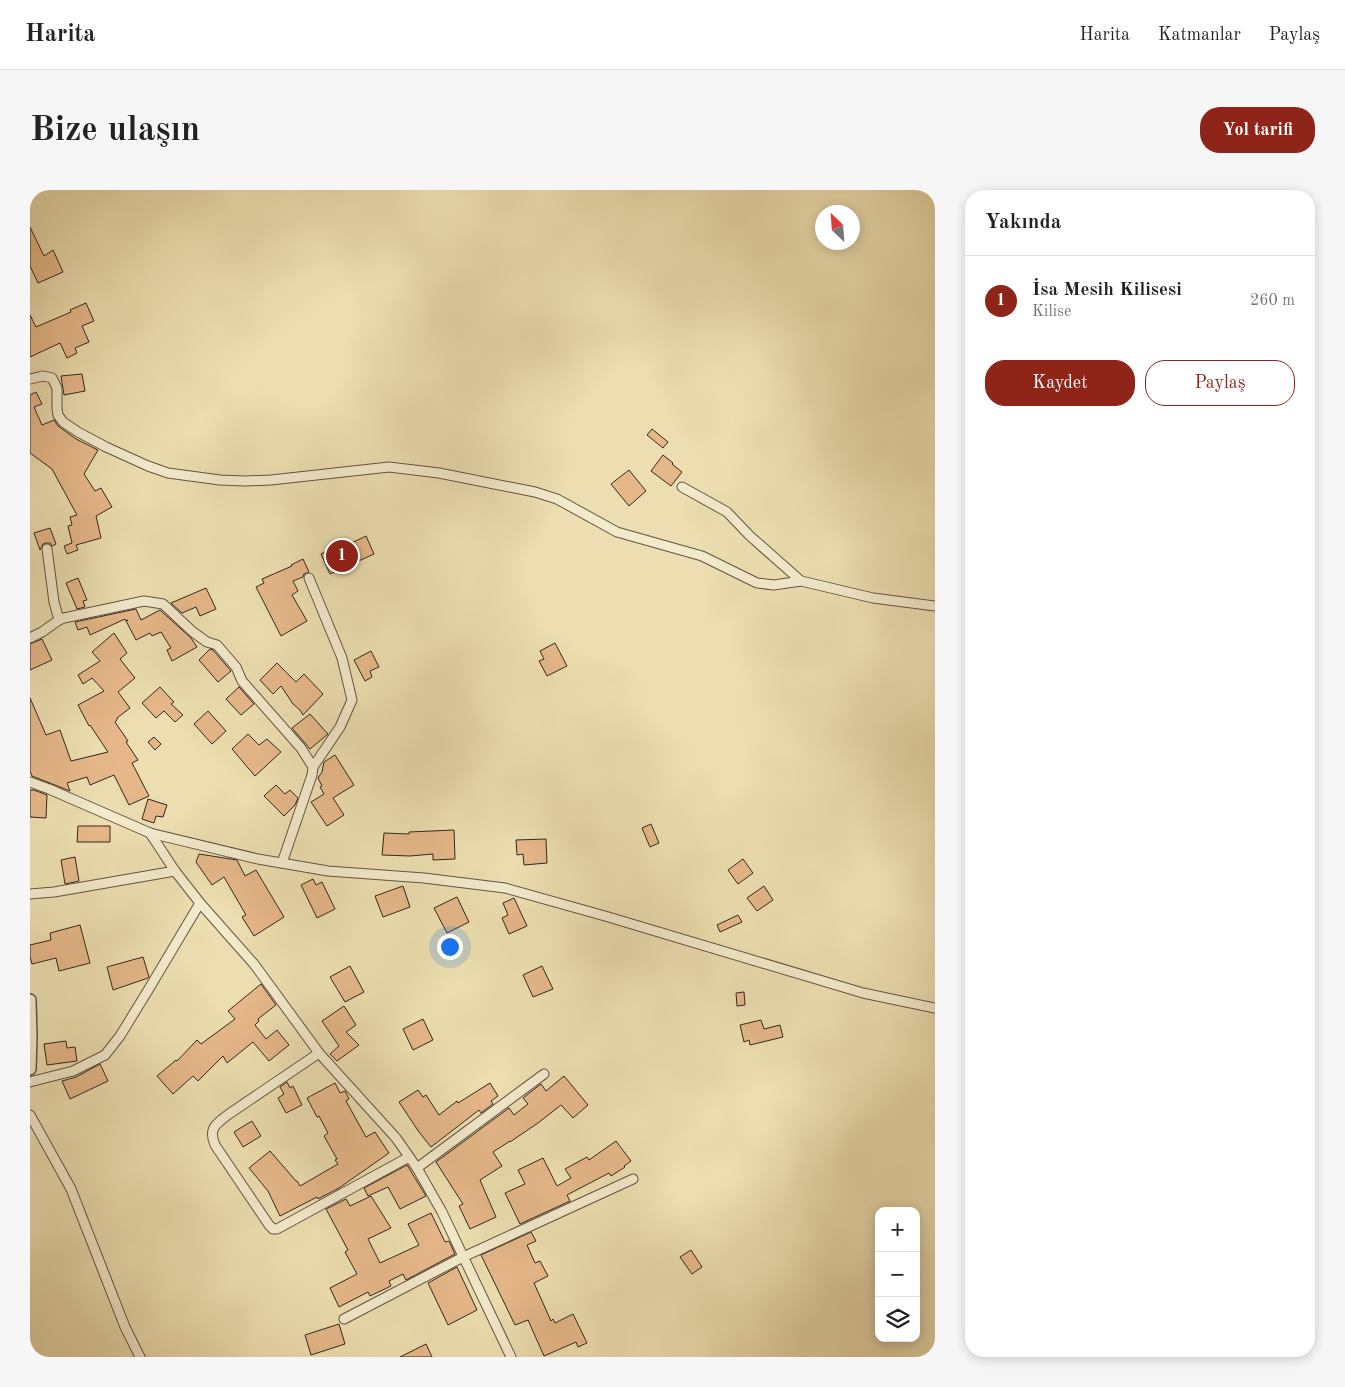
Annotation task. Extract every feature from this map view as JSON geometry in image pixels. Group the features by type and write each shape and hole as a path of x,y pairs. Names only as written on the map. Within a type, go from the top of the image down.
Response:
{"street":[{"path":"30,379 43,376 52,378 57,388 58,415 63,422 106,447 168,473 245,482 389,467 439,473 535,492 557,499 617,532 702,556 757,583 774,586 801,581 873,598 935,606"},
{"path":"682,487 727,512 750,536 801,581"},
{"path":"47,549 54,602 59,620"},
{"path":"282,863 313,768 340,728 352,700 342,658 309,578"},
{"path":"30,638 59,620 144,601 162,604 193,632 207,642 218,645 236,667 242,681 301,748 313,768"},
{"path":"30,782 150,833 258,859 328,871 424,878 505,888 863,993 935,1008"},
{"path":"150,833 175,871 200,903 254,964 319,1053 396,1138 417,1168 442,1212 511,1357"},
{"path":"30,894 54,892 175,871"},
{"path":"30,1082 73,1071 105,1055 120,1036 200,903"},
{"path":"30,1000 32,1038 30,1069"},
{"path":"319,1053 215,1124 212,1133 215,1146 269,1225 273,1229 277,1229 409,1157"},
{"path":"417,1168 544,1074"},
{"path":"30,1115 71,1189 125,1327 140,1357"},
{"path":"344,1319 463,1257 633,1179"}],"building":[{"path":"30,227 44,256 53,250 63,272 38,283 30,266"},
{"path":"86,303 94,321 82,326 89,342 75,348 77,353 67,358 60,343 30,357 30,315 36,327 71,312 70,310"},
{"path":"82,374 85,391 64,395 61,376"},
{"path":"36,392 42,404 34,407 42,425 54,420 58,426 76,439 98,450 84,474 95,491 101,488 112,507 96,516 101,538 76,545 78,550 67,554 64,546 72,543 68,526 72,525 70,517 77,515 52,469 30,453 30,395"},
{"path":"652,429 668,442 663,448 647,435"},
{"path":"663,455 682,472 671,486 651,471"},
{"path":"629,470 646,491 629,506 611,484"},
{"path":"50,528 56,544 52,546 50,543 43,544 40,550 34,533"},
{"path":"366,536 374,554 330,574 321,554 335,547 337,550"},
{"path":"303,559 309,572 293,581 298,591 292,595 307,621 281,636 256,587 264,583 262,579"},
{"path":"78,578 87,600 83,601 85,607 77,609 66,583"},
{"path":"206,588 216,609 200,616 196,607 182,613 171,603"},
{"path":"136,609 141,620 160,610 191,638 197,647 172,661 167,650 171,648 161,632 152,636 150,633 136,640 125,619 90,635 87,627 78,630 75,622"},
{"path":"114,633 127,653 120,659 135,678 118,692 130,708 117,718 115,722 138,760 132,763 149,796 129,805 114,775 90,785 87,777 67,783 70,791 32,776 30,771 30,698 46,735 60,730 71,761 108,752 89,726 78,705 104,691 92,678 83,684 78,675 100,661 92,652"},
{"path":"42,639 52,660 30,670 30,644"},
{"path":"555,643 567,666 547,676 539,661 544,659 540,651"},
{"path":"210,649 231,671 218,682 199,660"},
{"path":"371,651 379,667 370,671 372,677 365,681 354,660"},
{"path":"277,663 296,682 304,674 323,694 303,715 281,686 273,694 260,680"},
{"path":"160,687 174,702 171,704 183,715 175,722 164,711 156,718 142,703"},
{"path":"239,687 254,704 241,715 226,699"},
{"path":"208,711 226,731 212,744 194,724"},
{"path":"310,714 328,734 310,749 292,728"},
{"path":"248,734 259,745 267,739 281,752 255,776 232,749"},
{"path":"154,737 161,744 155,750 148,742"},
{"path":"335,755 354,785 333,798 344,815 327,826 311,802 324,794 318,778 322,772 324,762"},
{"path":"276,785 285,794 290,790 298,798 295,805 284,816 264,796"},
{"path":"30,790 47,795 46,818 30,817"},
{"path":"148,799 167,805 163,817 156,816 154,823 142,819"},
{"path":"651,824 659,843 650,847 642,828"},
{"path":"78,826 110,826 110,842 77,842"},
{"path":"454,830 455,859 433,860 433,854 410,856 382,855 384,833 409,834 409,832"},
{"path":"546,839 547,863 524,865 523,854 517,855 516,840"},
{"path":"199,854 237,860 245,876 256,870 284,917 254,936 242,917 246,915 224,877 212,885 196,862"},
{"path":"75,857 79,881 65,884 61,860"},
{"path":"743,859 753,873 738,884 728,870"},
{"path":"313,879 316,885 322,882 335,909 317,918 301,885"},
{"path":"403,886 410,907 383,917 375,896"},
{"path":"764,886 773,900 757,911 747,898"},
{"path":"457,897 469,922 447,933 434,908"},
{"path":"514,898 527,926 509,934 502,918 508,915 503,903"},
{"path":"738,915 742,922 720,932 717,925"},
{"path":"80,925 90,963 59,971 56,958 32,964 30,945 51,940 50,933"},
{"path":"143,957 149,977 113,990 107,967"},
{"path":"350,966 364,992 345,1002 330,977"},
{"path":"542,966 553,989 533,997 523,975"},
{"path":"261,984 276,1005 258,1019 259,1021 255,1025 266,1039 277,1030 289,1045 269,1061 253,1042 227,1063 223,1056 198,1081 193,1076 173,1094 157,1076 177,1061 197,1040 201,1044 235,1019 228,1011"},
{"path":"744,992 745,1005 737,1006 736,993"},
{"path":"344,1006 356,1025 346,1032 359,1045 337,1061 330,1054 339,1046 322,1021"},
{"path":"423,1019 433,1040 413,1050 403,1029"},
{"path":"761,1020 764,1029 780,1025 783,1037 750,1045 749,1040 744,1042 740,1025"},
{"path":"66,1041 67,1048 75,1047 77,1061 47,1065 44,1044"},
{"path":"100,1064 108,1081 70,1099 62,1081 76,1077"},
{"path":"564,1076 588,1105 573,1118 561,1105 538,1123 493,1152 502,1166 480,1180 496,1217 470,1229 459,1206 463,1204 436,1162 509,1108 514,1115 528,1104 523,1098 541,1084 546,1091"},
{"path":"287,1082 290,1088 293,1086 302,1105 286,1113 278,1098 284,1094 280,1087"},
{"path":"335,1083 340,1093 345,1091 349,1099 346,1101 366,1137 375,1132 389,1153 339,1188 280,1216 268,1191 249,1168 270,1151 300,1186 338,1164 324,1136 328,1133 307,1098"},
{"path":"490,1083 498,1096 491,1101 493,1104 481,1113 479,1110 431,1147 399,1102 418,1090 423,1097 426,1095 439,1115 457,1101 458,1103"},
{"path":"252,1121 261,1136 243,1147 234,1132"},
{"path":"616,1141 631,1161 625,1167 611,1176 609,1173 567,1195 570,1201 520,1224 505,1193 525,1184 518,1170 543,1158 557,1186 571,1178 565,1169 587,1157 589,1160"},
{"path":"407,1165 426,1196 400,1209 388,1187 368,1196 364,1188"},
{"path":"371,1196 391,1228 368,1239 380,1263 419,1245 408,1224 431,1213 445,1242 449,1241 455,1254 406,1280 403,1274 389,1281 391,1286 370,1296 368,1292 339,1307 330,1288 357,1274 345,1252 348,1250 326,1209 346,1199 350,1206"},
{"path":"531,1232 536,1241 527,1245 535,1263 540,1261 548,1276 534,1283 551,1321 553,1319 555,1323 573,1314 587,1343 578,1347 576,1342 544,1356 528,1320 515,1325 481,1255"},
{"path":"691,1250 702,1267 692,1274 680,1257"},
{"path":"457,1267 477,1310 448,1325 428,1283"},
{"path":"339,1324 345,1344 311,1355 305,1335"},
{"path":"426,1344 432,1357 400,1357"}],"place":[{"name":"İsa Mesih Kilisesi","path":"342,556"}]}
